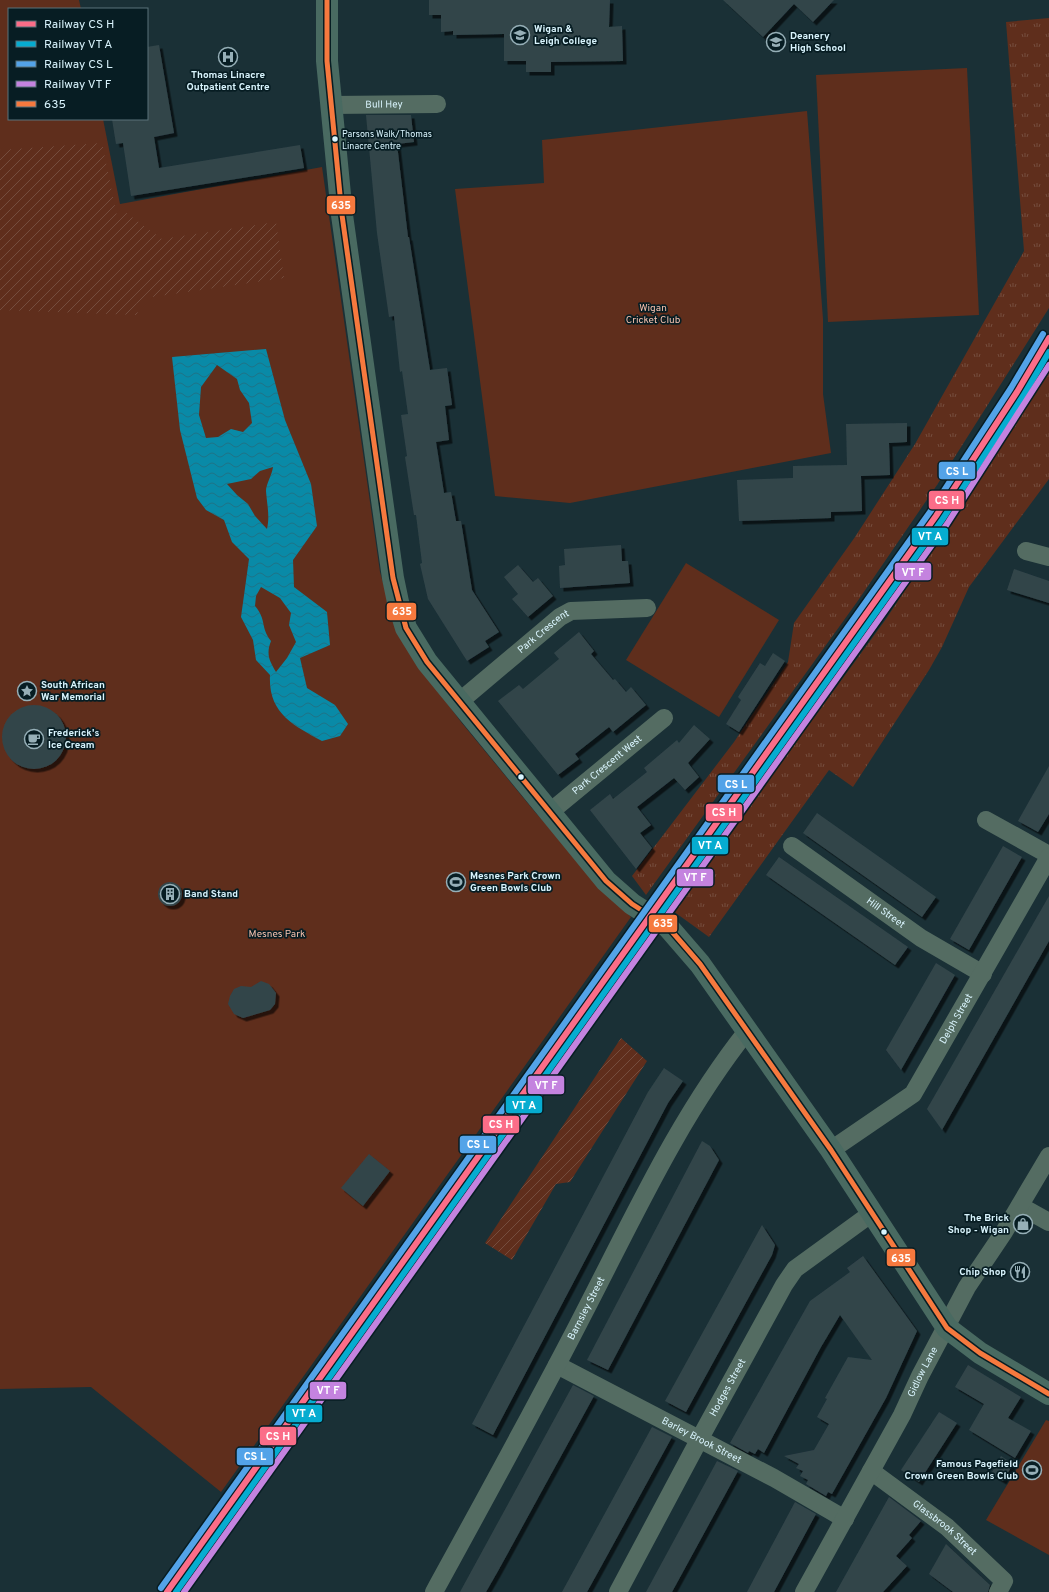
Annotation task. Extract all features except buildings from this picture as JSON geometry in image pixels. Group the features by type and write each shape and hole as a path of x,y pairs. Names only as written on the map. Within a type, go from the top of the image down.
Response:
{"main road":[{"path":"327,0 327,61 342,215 393,578 398,602 406,628 417,647 458,702 617,892 668,927 682,942 748,1031 831,1150 947,1328 980,1353 1049,1394"}],"street":[{"name":"Bull Hey","path":"331,105 437,104"},
{"path":"1026,550 1049,557"},
{"name":"Park Crescent","path":"458,702 560,617 571,611 647,608"},
{"name":"Park Crescent West","path":"550,812 664,718"},
{"path":"986,820 1049,856"},
{"name":"Hill Street","path":"792,846 921,938 983,974"},
{"name":"Delph Street","path":"831,1150 913,1094 983,974 1049,856"},
{"name":"Barnsley Street","path":"434,1592 557,1365 688,1115 732,1051 748,1031"},
{"name":"Gidlow Lane","path":"804,1592 871,1471 947,1328 967,1287 1020,1206 1049,1156"},
{"path":"1020,1206 1049,1222"},
{"name":"Hodges Street","path":"618,1592 784,1285 795,1269 872,1213"},
{"name":"Barley Brook Street","path":"557,1365 774,1478 845,1519"},
{"name":"Glassbrook Street","path":"871,1471 947,1527 1004,1581 998,1592"}],"green space":[{"name":"Mesnes Park","path":"0,0 79,0 81,8 8,8 8,120 103,120 120,204 322,167 380,572 394,622 413,657 461,722 535,812 631,917 221,1492 91,1387 0,1389"},
{"path":"1049,18 1049,308 937,485 857,602 646,895 632,876 734,742 788,662 794,623 855,537 915,444 1024,251 1006,22"},
{"path":"967,68 979,315 828,322 816,75"},
{"name":"Wigan Cricket Club","path":"807,111 823,319 823,394 831,453 570,503 495,496 455,189 544,183 542,140"},
{"path":"102,143 118,221 125,212 162,239 276,222 284,278 152,297 136,304 138,315 0,310 0,150"},
{"path":"1049,365 1049,479 969,587 942,647 929,670 853,787 829,770 709,937 673,911 886,619 971,490"},
{"path":"686,563 779,620 719,717 626,660"},
{"path":"621,1038 647,1061 570,1182 556,1184 512,1260 485,1243"},
{"name":"Famous Pagefield Crown Green Bowls Club","path":"1046,1420 1049,1421 1049,1555 986,1520"}],"water":[{"path":"266,349 285,420 311,484 317,526 293,560 294,587 327,612 330,645 300,658 307,688 335,705 348,724 340,736 322,741 311,735 284,716 273,699 270,688 270,675 256,660 253,640 241,617 249,559 232,542 224,520 206,510 197,498 180,430 172,357","holes":["217,365 237,379 240,390 249,403 252,423 243,432 231,429 218,437 206,438 199,415 201,387","273,467 266,488 268,515 267,529 255,516 248,504 227,484 251,479 260,471","261,587 280,598 291,613 289,625 296,642 287,658 276,672 269,657 271,641 266,632 261,615 255,606 256,596"]}],"transit line":[{"name":"635","path":"327,0 327,61 342,215 393,578 406,628 427,662 606,881 632,904 668,927 700,964 831,1150 947,1328 980,1353 1049,1394"},
{"path":"161,1588 930,512 1011,388 1043,334"},
{"path":"167,1592 936,516 1017,392 1049,338"},
{"path":"176,1592 942,520 1023,396 1049,352"},
{"path":"184,1592 947,524 1049,365"}],"place":[{"name":"Wigan & Leigh College","path":"520,35"},
{"name":"Deanery High School","path":"776,42"},
{"name":"Thomas Linacre Outpatient Centre","path":"228,57"},
{"name":"Parsons Walk/Thomas Linacre Centre","path":"335,139"},
{"name":"South African War Memorial","path":"27,691"},
{"name":"Frederick's Ice Cream","path":"34,739"},
{"name":"Mesnes Park Crown Green Bowls Club","path":"456,882"},
{"name":"Band Stand","path":"170,894"},
{"name":"The Brick Shop - Wigan","path":"1023,1224"},
{"name":"Chip Shop","path":"1020,1272"},
{"name":"Famous Pagefield Crown Green Bowls Club","path":"1032,1470"}]}
